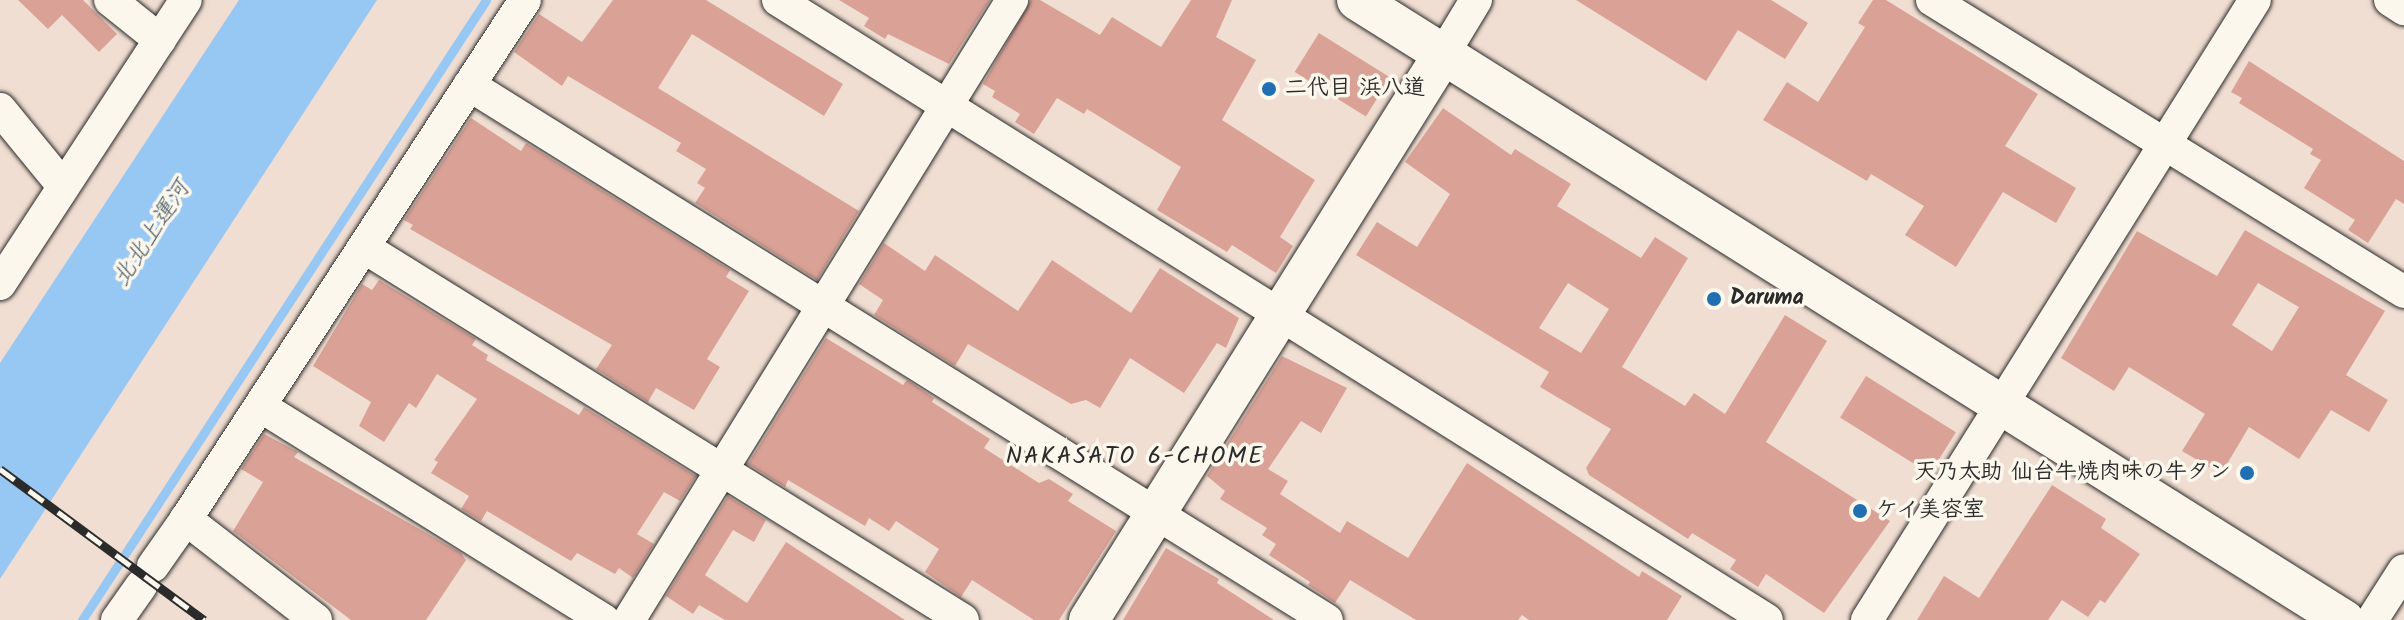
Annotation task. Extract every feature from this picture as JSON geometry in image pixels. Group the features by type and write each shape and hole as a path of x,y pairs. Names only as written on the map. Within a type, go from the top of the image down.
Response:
{"street":[{"path":"110,0 160,40"},
{"path":"0,284 186,0"},
{"path":"117,620 365,248 525,0"},
{"path":"778,0 1767,620"},
{"path":"629,620 1012,0"},
{"path":"1357,0 2344,620"},
{"path":"1089,620 1476,0"},
{"path":"1932,0 2404,292"},
{"path":"1867,620 2255,0"},
{"path":"2390,0 2404,9"},
{"path":"469,85 1327,620"},
{"path":"0,109 63,186"},
{"path":"365,248 963,620"},
{"path":"260,406 604,620"},
{"path":"186,519 316,620"},
{"path":"2372,620 2404,570"}],"water":[{"name":"北北上運河","path":"239,0 377,0 0,579 0,363"}],"building":[{"path":"18,0 83,0 117,34 99,52 62,15 48,29"},
{"path":"613,0 706,0 843,84 824,116 692,34 658,88 859,211 817,280 695,203 705,188 697,183 706,169 676,151 681,143 568,76 562,86 514,52 539,14 582,42"},
{"path":"839,0 990,0 949,64 888,34 885,39 864,26 869,18"},
{"path":"1031,0 1040,0 1100,35 1112,17 1161,47 1191,0 1232,0 1216,37 1256,60 1222,120 1315,180 1280,237 1293,246 1276,273 1232,245 1227,252 1157,210 1181,167 1087,109 1084,114 1057,98 1034,134 1015,122 1020,114 992,97 995,91 983,84"},
{"path":"1576,0 1771,0 1808,23 1785,59 1738,30 1706,81"},
{"path":"1873,0 1886,0 2038,94 2005,146 2076,188 2056,223 2003,192 1956,267 1905,235 1924,206 1871,174 1867,181 1763,120 1787,82 1818,102 1865,27 1858,23"},
{"path":"1319,33 1390,78 1366,117 1295,72"},
{"path":"2249,61 2404,161 2404,204 2396,199 2368,243 2348,230 2355,220 2304,188 2321,160 2310,154 2313,149 2239,103 2242,98 2231,92"},
{"path":"1443,108 1511,155 1515,149 1571,184 1557,206 1641,258 1655,237 1688,258 1622,367 1685,406 1694,393 1725,414 1785,315 1827,341 1766,442 1890,521 1824,613 1766,574 1758,587 1730,569 1736,560 1692,533 1688,539 1589,475 1586,468 1611,429 1540,387 1549,372 1356,255 1377,222 1417,247 1450,194 1405,162","holes":["1568,283 1609,309 1581,353 1539,328"]},
{"path":"471,118 521,151 526,143 730,270 726,277 749,291 707,359 720,367 694,410 656,388 648,402 596,369 612,345 410,229 413,225 404,220"},
{"path":"2245,230 2385,311 2346,375 2388,400 2369,432 2331,410 2299,459 2249,427 2221,474 2182,451 2205,414 2129,367 2114,391 2061,358 2137,231 2217,276","holes":["2258,283 2299,307 2272,351 2232,325"]},
{"path":"884,243 925,271 935,255 1018,311 1052,260 1131,313 1160,268 1239,318 1226,348 1217,343 1184,393 1130,358 1100,408 1086,400 1071,404 968,344 955,366 874,315 883,300 859,284"},
{"path":"379,280 476,339 472,345 488,355 486,360 579,415 584,407 696,476 680,501 664,492 637,534 654,544 633,578 619,568 615,574 577,553 571,561 487,511 481,521 461,509 469,496 431,473 438,462 434,460 477,399 437,374 416,408 409,403 384,442 359,426 371,402 313,366 362,284 372,290"},
{"path":"826,338 903,385 907,380 934,398 932,402 990,439 984,448 1039,483 1049,479 1073,494 1068,501 1116,531 1059,620 1034,620 972,580 961,597 925,572 939,549 896,521 889,531 869,518 865,526 788,480 785,487 748,464"},
{"path":"1282,356 1347,388 1321,433 1301,421 1268,469 1288,481 1280,494 1340,533 1347,521 1408,558 1467,463 1639,577 1642,571 1682,596 1667,620 1529,620 1522,615 1518,620 1416,620 1350,580 1335,603 1308,585 1310,582 1269,555 1276,544 1262,535 1267,528 1220,499 1225,491 1207,476"},
{"path":"1866,376 1956,432 1930,474 1840,418"},
{"path":"264,434 298,452 294,457 461,553 466,560 426,620 351,620 233,531 263,482 241,469"},
{"path":"2052,485 2106,519 2101,528 2140,554 2105,603 2100,600 2088,617 2062,600 2048,620 1917,620 1944,576 1979,598"},
{"path":"728,496 766,520 754,542 733,530 705,575 747,603 786,542 905,620 725,620 699,605 693,614 666,596"},
{"path":"1166,548 1219,579 1217,583 1274,620 1123,620"}],"waterway":[{"path":"82,620 486,0"}],"railway":[{"path":"0,469 204,620"}],"place":[{"name":"二代目 浜八道","path":"1269,89"},
{"name":"Daruma","path":"1714,299"},
{"name":"天乃太助 仙台牛焼肉味の牛タン","path":"2247,473"},
{"name":"ケイ美容室","path":"1860,511"}],"district":[{"name":"NAKASATO 6-CHOME","path":"1135,457"}]}
